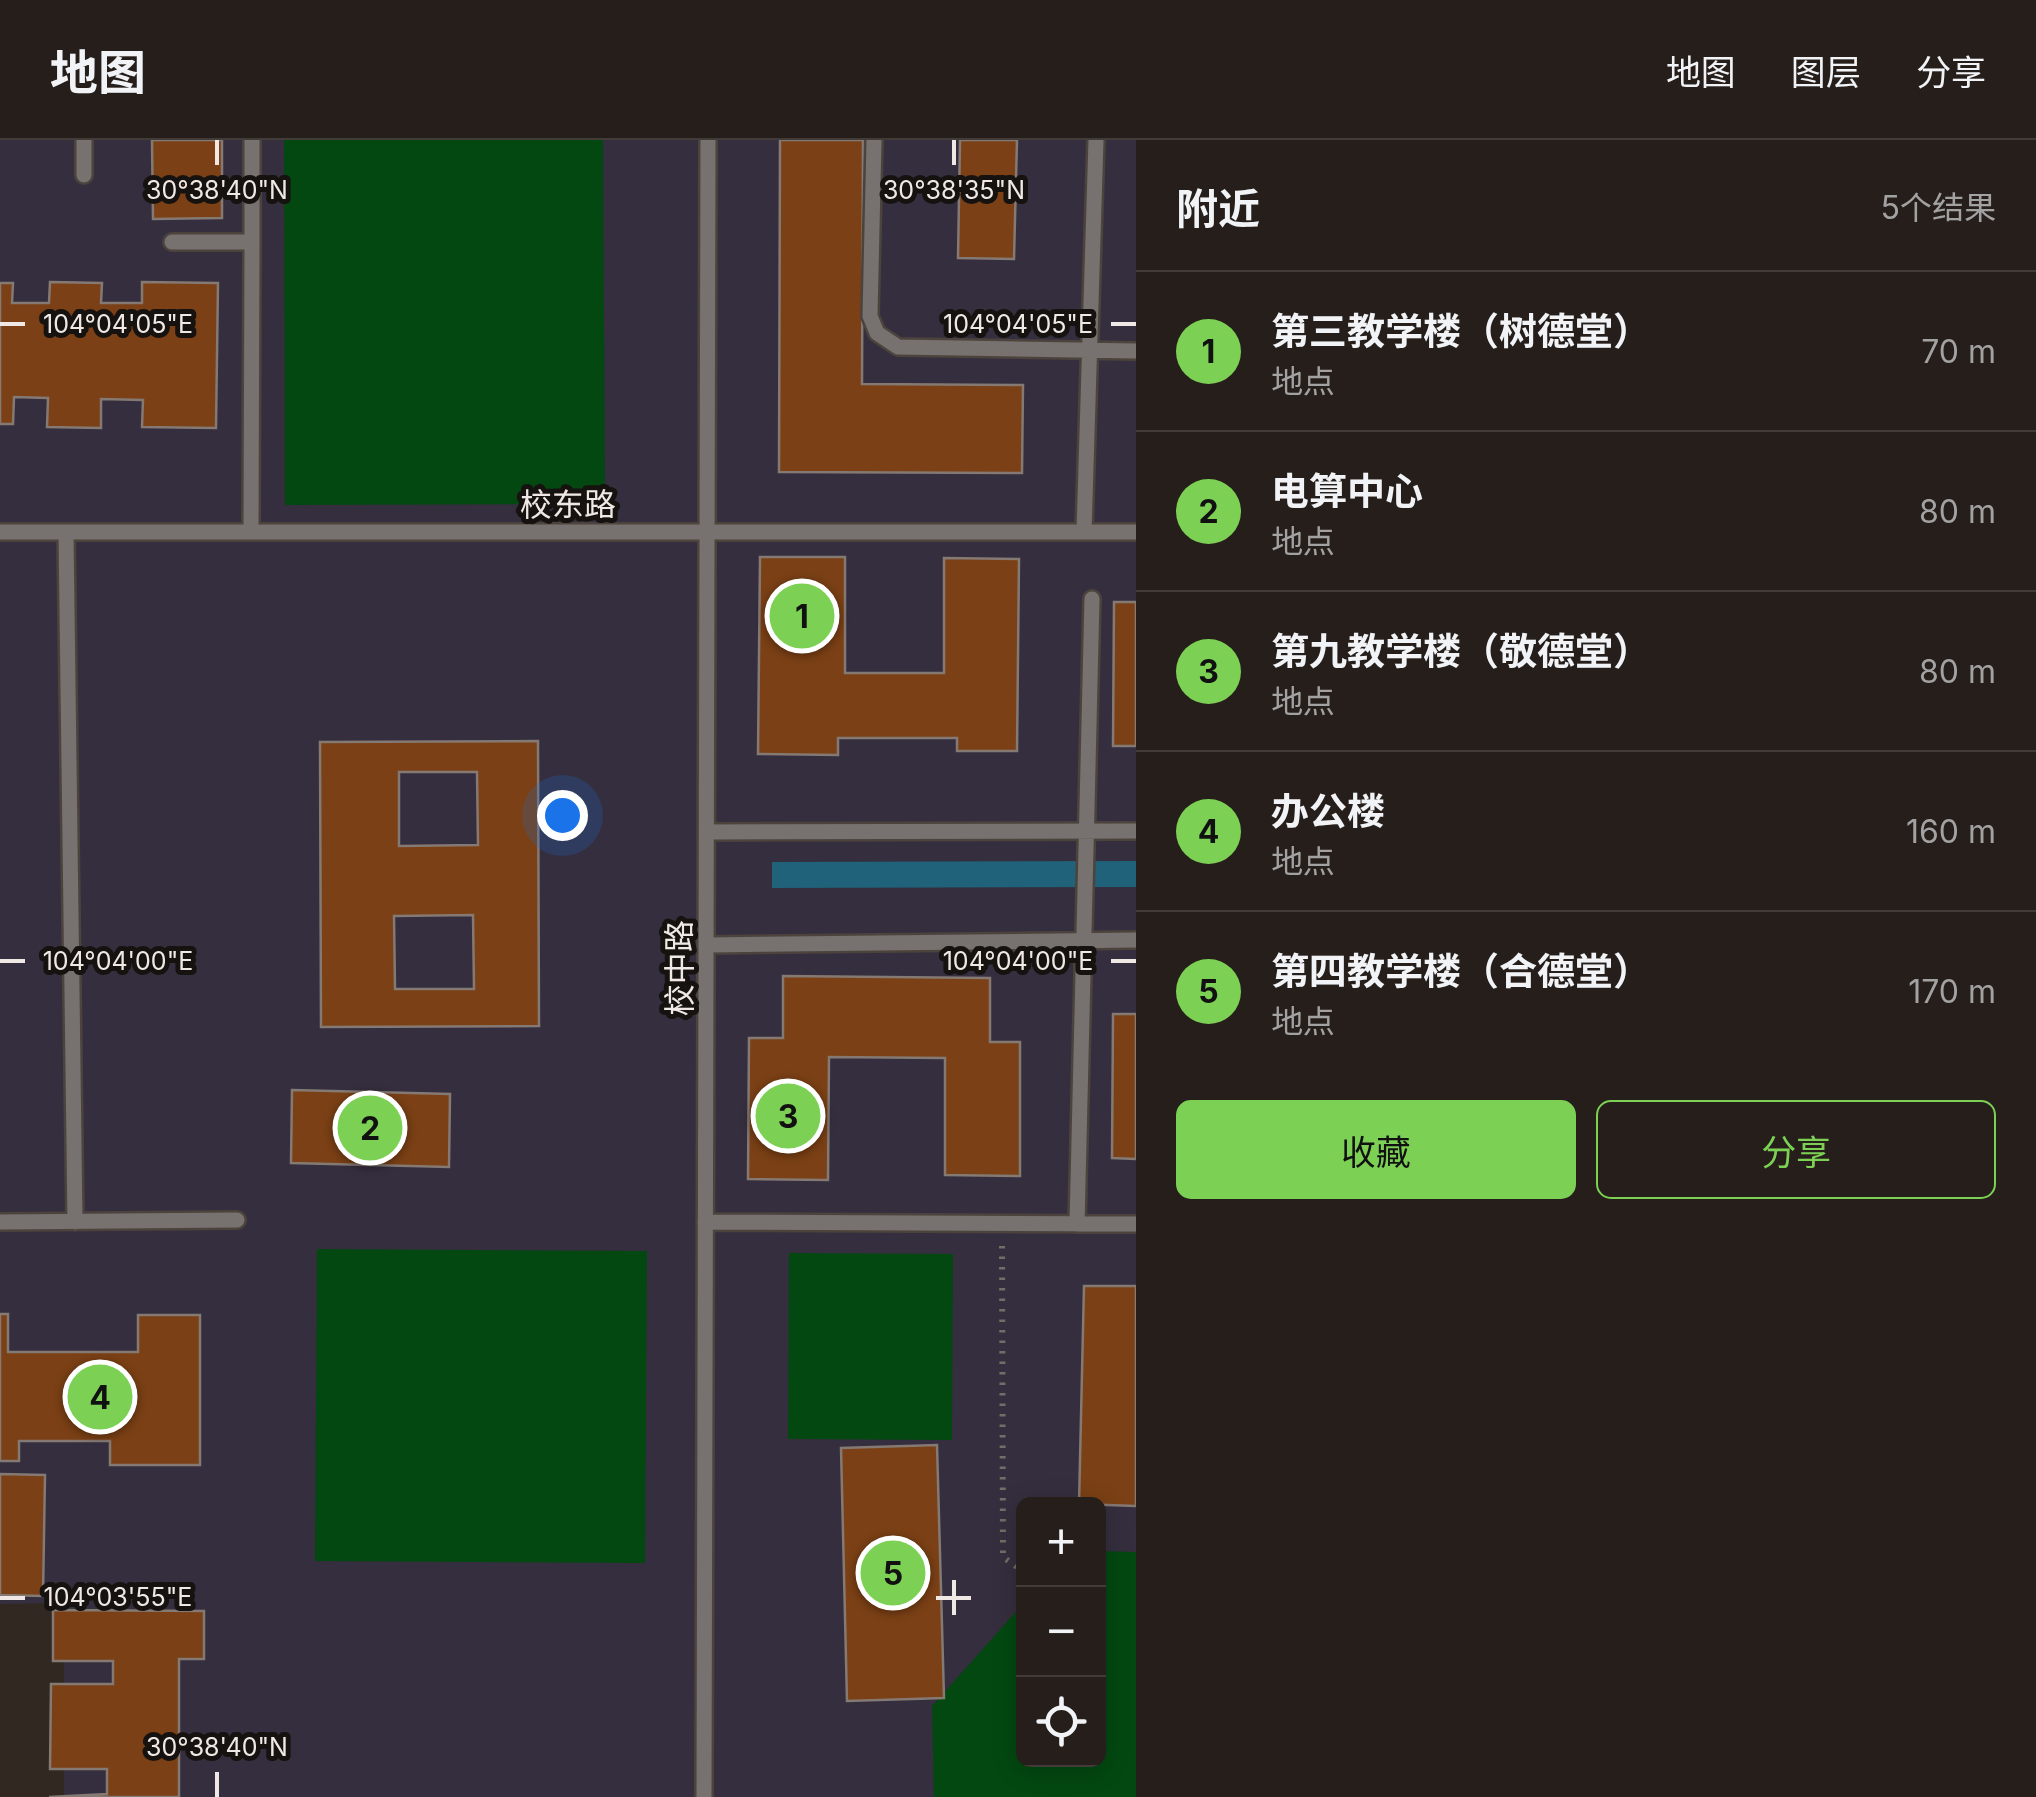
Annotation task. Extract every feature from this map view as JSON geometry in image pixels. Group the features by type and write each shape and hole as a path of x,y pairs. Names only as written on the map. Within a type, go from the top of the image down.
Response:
{"lane":[{"path":"84,140 84,175"},
{"path":"252,140 252,532"},
{"name":"校中路","path":"704,1797 708,140"},
{"path":"874,140 870,316 877,333 898,346 1136,351"},
{"path":"1084,532 1096,140"},
{"path":"172,242 252,242"},
{"name":"校东路","path":"0,532 1136,532"},
{"path":"66,532 75,1222"},
{"path":"1078,1224 1092,599"},
{"path":"707,832 1136,831"},
{"path":"708,945 1136,940"},
{"path":"0,1222 236,1220"},
{"path":"705,1222 1136,1224"}],"path":[{"path":"1002,1224 1003,1557 1016,1566"}],"shaded area":[{"path":"0,140 1136,140 1136,1797 64,1797 64,1603 0,1604"}],"green space":[{"path":"284,140 603,140 605,504 285,505"},
{"path":"317,1249 647,1251 645,1563 315,1561"},
{"path":"789,1253 953,1254 952,1440 788,1439"},
{"path":"1106,1551 1136,1552 1136,1797 934,1797 932,1706 1016,1612 1016,1767 1106,1767"}],"water":[{"path":"1136,861 1136,887 772,888 772,862"}],"building":[{"path":"152,140 222,140 222,218 153,219"},
{"path":"780,140 863,140 862,384 1023,385 1022,473 779,472"},
{"path":"960,140 1017,140 1014,259 958,258"},
{"path":"50,282 102,283 101,303 142,303 142,282 218,283 216,428 142,427 143,400 101,399 101,428 47,427 48,398 14,397 13,424 0,424 0,283 13,283 12,303 49,303"},
{"path":"760,557 845,557 845,673 944,673 944,558 1019,559 1017,751 957,751 957,738 838,738 838,755 758,754"},
{"path":"1114,602 1136,602 1136,746 1113,746"},
{"path":"538,741 539,1026 321,1027 320,742","holes":["399,772 477,772 478,845 399,846","473,915 474,989 395,989 394,916"]},
{"path":"783,976 990,978 990,1042 1020,1042 1020,1176 945,1175 945,1058 829,1057 828,1180 748,1179 749,1038 783,1038"},
{"path":"1113,1014 1136,1014 1136,1159 1112,1158"},
{"path":"292,1090 450,1094 449,1167 291,1163"},
{"path":"1084,1286 1136,1286 1136,1506 1106,1505 1106,1497 1079,1497"},
{"path":"0,1314 8,1314 8,1352 138,1352 138,1315 200,1315 200,1465 110,1465 110,1441 19,1441 19,1461 0,1461"},
{"path":"937,1445 944,1698 847,1701 841,1448"},
{"path":"0,1474 45,1475 43,1596 0,1595"},
{"path":"53,1610 204,1611 204,1659 179,1659 179,1797 49,1797 107,1794 107,1769 50,1769 51,1684 113,1684 113,1661 53,1661"}],"place":[{"name":"第三教学楼（树德堂）","path":"802,616"},
{"name":"第九教学楼（敬德堂）","path":"788,1116"},
{"name":"电算中心","path":"370,1128"},
{"name":"办公楼","path":"100,1397"},
{"name":"第四教学楼（合德堂）","path":"893,1573"}]}
